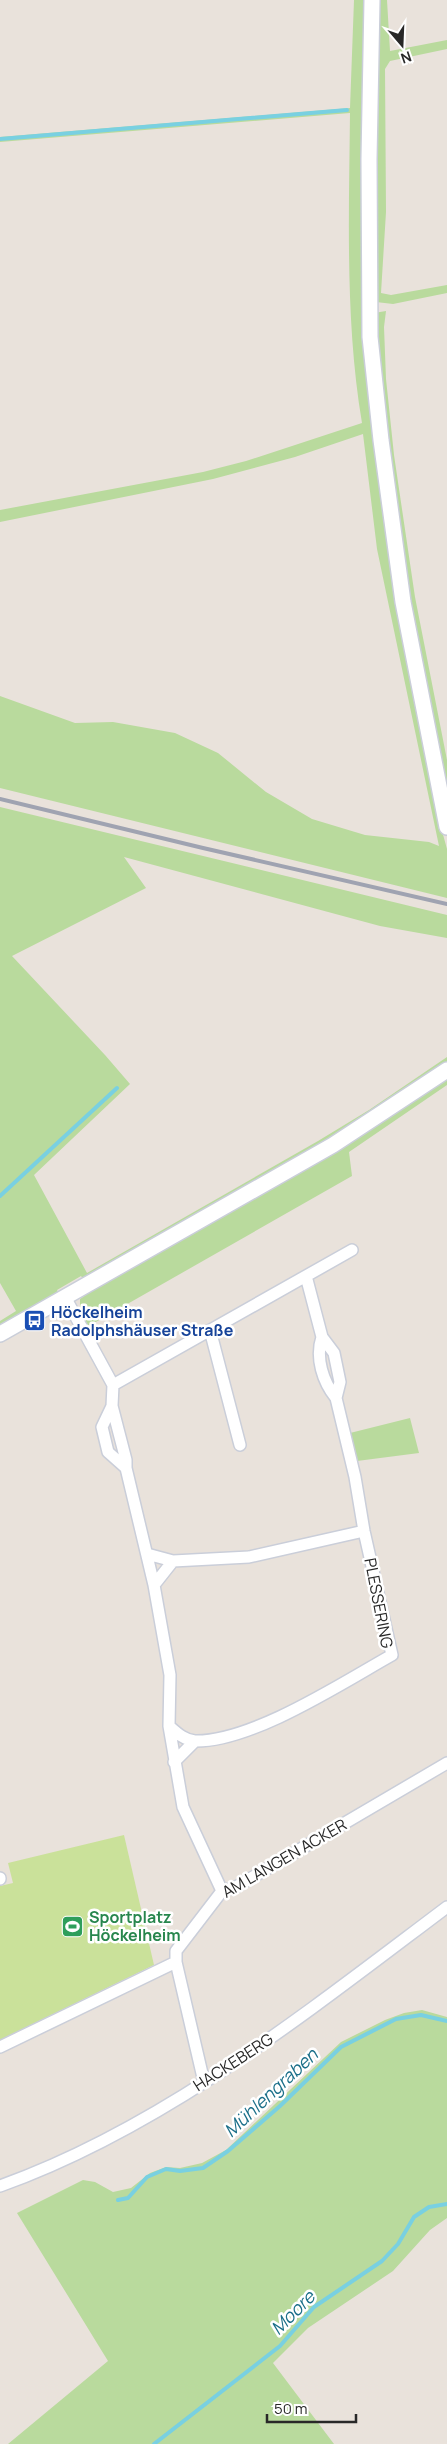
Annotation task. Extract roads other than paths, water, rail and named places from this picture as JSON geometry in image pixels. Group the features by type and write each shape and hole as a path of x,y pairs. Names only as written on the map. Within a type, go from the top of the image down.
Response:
{"street":[{"path":"372,0 369,158 370,337 399,576 447,827"},
{"path":"0,1334 333,1145 447,1070"},
{"path":"113,1385 352,1250"},
{"path":"147,1554 173,1561 249,1557 364,1531 355,1477 336,1398 340,1382 334,1353 322,1337 306,1276"},
{"path":"65,1297 113,1385 112,1406 102,1427 108,1452 126,1468 154,1585 170,1675 169,1726 183,1807 222,1892"},
{"path":"210,1330 240,1445"},
{"name":"PLESSERING","path":"195,1741 237,1734 294,1710 392,1654 364,1531"},
{"path":"154,1585 173,1561"},
{"path":"169,1726 180,1737 195,1741"},
{"path":"174,1762 195,1741"},
{"name":"AM LANGEN ACKER","path":"176,1962 176,1951 222,1892 236,1887 447,1763"},
{"name":"HACKEBERG","path":"0,2186 82,2150 148,2116 204,2082 282,2031 447,1906"},
{"path":"0,2047 176,1962 204,2082"}],"waterway":[{"path":"0,139 347,110"},
{"path":"0,1196 117,1088"},
{"name":"Mühlengraben","path":"118,2200 128,2198 147,2177 166,2169 180,2171 203,2168 228,2151 280,2106 341,2047 396,2019 421,2015 447,2021"},
{"name":"Moore","path":"154,2444 280,2346 314,2307 382,2261 398,2244 414,2217 429,2207 447,2204"}],"railway":[{"path":"0,799 447,904"}],"place":[{"name":"Höckelheim Radolphshäuser Straße","path":"35,1321"},
{"name":"Sportplatz Höckelheim","path":"73,1926"}]}
